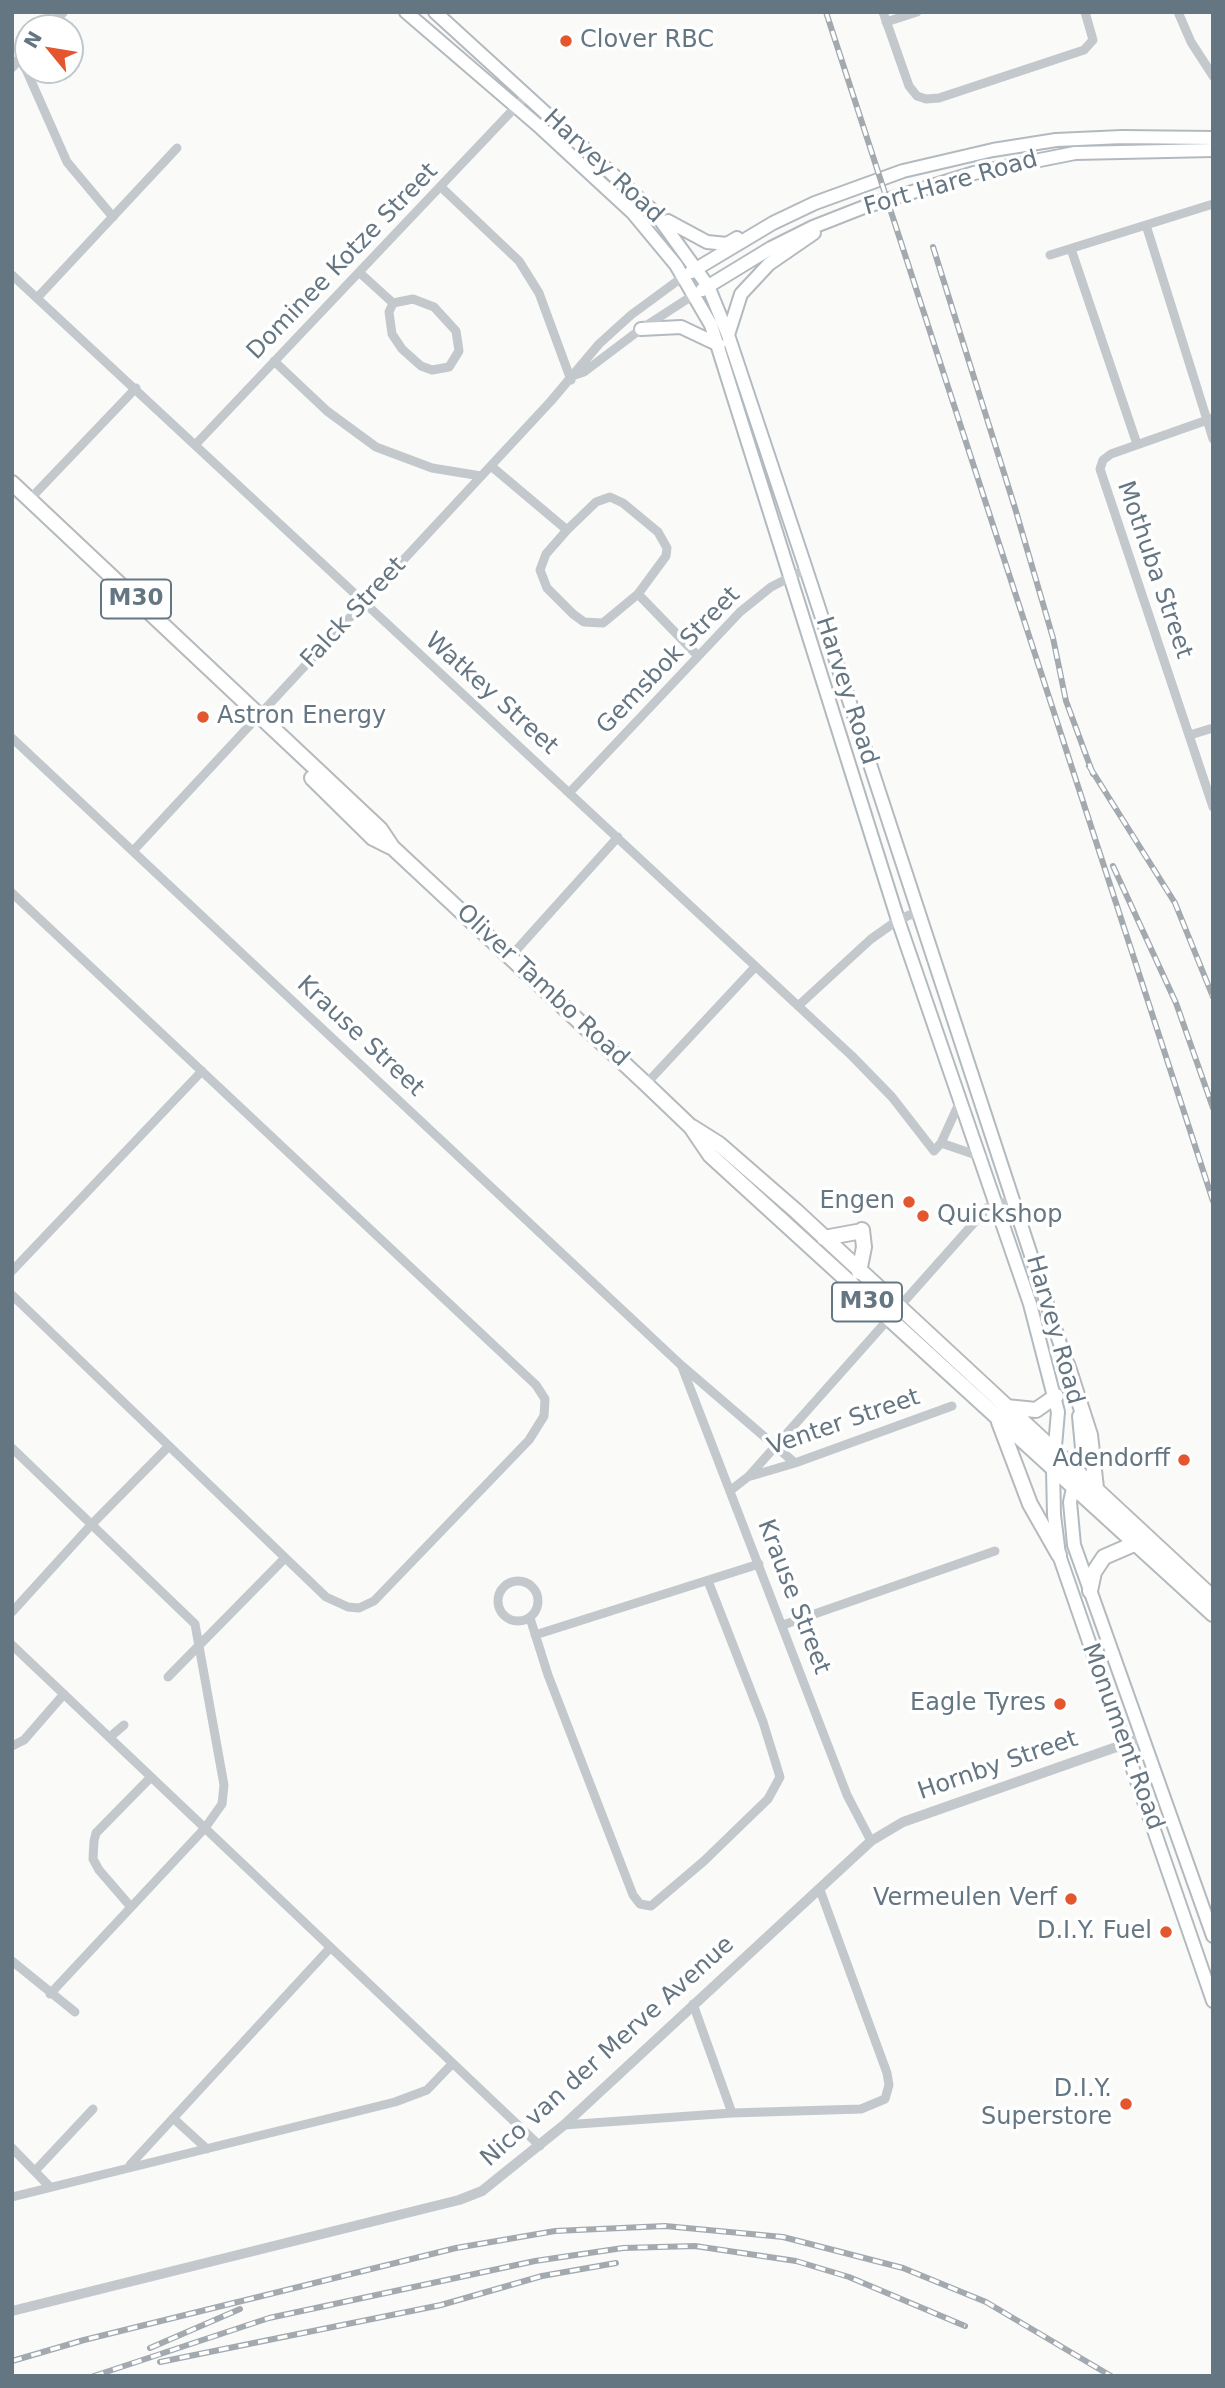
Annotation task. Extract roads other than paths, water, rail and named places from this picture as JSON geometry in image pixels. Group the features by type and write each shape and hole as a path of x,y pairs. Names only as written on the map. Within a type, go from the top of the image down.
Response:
{"main road":[{"name":"Harvey Road","path":"406,12 517,107 632,212 684,276 723,340 806,569 1067,1364 1082,1430 1082,1448 1073,1488"},
{"name":"Harvey Road","path":"435,12 656,214 708,286 789,577 898,919 982,1157 1030,1304 1056,1396 1059,1427 1053,1469"},
{"name":"Fort Hare Road","path":"696,268 773,223 815,203 903,171 1021,145 1122,136 1213,138"},
{"name":"Fort Hare Road","path":"708,286 771,248 844,214 974,173 1045,157 1103,150 1213,150"},
{"path":"656,214 694,236 727,244 772,217 815,203"},
{"path":"641,329 681,327 723,340 741,294 760,272 844,214"},
{"name":"Falck Street","path":"684,276 696,268"},
{"name":"Falck Street","path":"695,294 708,286"},
{"name":"M30","path":"12,483 256,718"},
{"name":"M30","path":"12,496 256,718"},
{"name":"Oliver Tambo Road","path":"256,718 380,830 392,847 691,1127 710,1155 888,1320 1001,1413 1056,1452 1213,1598"},
{"name":"Oliver Tambo Road","path":"691,1127 719,1143 824,1238 898,1309 1053,1469 1213,1615"},
{"path":"824,1238 862,1230 864,1247 859,1272"},
{"path":"1030,1304 1046,1299"},
{"path":"1067,1364 1090,1435 1096,1488"},
{"path":"1056,1396 1036,1410 1001,1413 1030,1504 1059,1555"},
{"name":"Monument Road","path":"1053,1469 1054,1515 1059,1555 1074,1606 1126,1744 1213,2001"},
{"name":"Monument Road","path":"1073,1488 1071,1531 1213,1936"},
{"path":"1090,1591 1099,1563 1111,1553 1134,1544"}],"street":[{"path":"883,12 909,86 920,98 939,98 1084,50 1092,44 1085,12"},
{"path":"886,22 918,12"},
{"path":"1178,12 1191,42 1213,76"},
{"path":"36,84 66,162 113,217"},
{"name":"Dominee Kotze Street","path":"196,444 526,96"},
{"path":"37,298 177,148"},
{"path":"441,187 481,222 524,268 539,293 573,377"},
{"path":"1050,256 1213,204"},
{"path":"1146,225 1210,419 1213,439"},
{"path":"1071,248 1138,444 1210,419"},
{"path":"360,273 393,303"},
{"name":"Watkey Street","path":"12,275 798,1006 892,1097 934,1151 941,1143"},
{"name":"Falck Street","path":"133,851 614,330 684,276"},
{"name":"Falck Street","path":"573,377 695,294"},
{"path":"413,299 443,315 459,340 456,361 449,367 432,370 413,360 393,334 389,312 393,303 413,299"},
{"path":"274,361 327,411 376,447 432,468 481,476"},
{"path":"30,499 136,388"},
{"name":"Mothuba Street","path":"1138,444 1107,457 1100,464 1213,807"},
{"path":"491,466 567,530"},
{"path":"610,496 623,503 658,532 667,548 666,556 638,594 603,623 584,622 547,588 540,570 546,554 567,530 596,502 610,496"},
{"name":"Gemsbok Street","path":"570,792 756,598 806,569"},
{"path":"638,594 698,656"},
{"path":"1190,735 1213,728"},
{"name":"Krause Street","path":"12,738 681,1365 795,1463"},
{"path":"511,956 618,837"},
{"path":"12,893 536,1385 545,1399 544,1416 529,1440 367,1605 359,1608 337,1604 285,1558 12,1295"},
{"path":"798,1006 871,939 898,919 919,911"},
{"path":"646,1084 755,967"},
{"path":"12,1271 202,1071"},
{"path":"961,1098 941,1143 982,1157"},
{"path":"731,1490 749,1476 981,1215 997,1203 1015,1202"},
{"name":"Krause Street","path":"681,1365 847,1796 871,1842"},
{"name":"Venter Street","path":"749,1476 795,1463 952,1406"},
{"path":"12,1612 92,1524 169,1446"},
{"path":"12,1448 191,1617 201,1641 224,1785 222,1804 205,1828 50,1994"},
{"path":"783,1625 995,1551"},
{"path":"168,1677 285,1558"},
{"path":"535,1635 759,1564"},
{"path":"524,1581 537,1592 537,1609 530,1618 513,1621 500,1610 500,1593 507,1584 524,1581"},
{"path":"530,1618 633,1895 640,1904 651,1906 704,1861 768,1799 780,1777 763,1722 708,1581"},
{"path":"12,1645 540,2146"},
{"path":"12,1746 24,1740 65,1694"},
{"path":"110,1737 124,1725"},
{"name":"Hornby Street","path":"871,1842 903,1822 1142,1738"},
{"path":"131,1908 99,1870 93,1859 94,1841 96,1833 151,1777"},
{"name":"Nico van der Merve Avenue","path":"12,2311 459,2200 489,2187 564,2125 871,1842"},
{"path":"564,2125 732,2113 867,2108 880,2103 888,2092 885,2067 820,1890"},
{"path":"129,2166 330,1948"},
{"path":"12,1961 75,2012"},
{"path":"694,2004 732,2113"},
{"path":"12,2197 417,2095 435,2084 452,2064"},
{"path":"35,2171 93,2109"},
{"path":"173,2118 207,2149"},
{"path":"12,2148 50,2187"}],"railway":[{"path":"826,12 1213,1201"},
{"path":"933,247 1015,508 1053,638 1066,701 1093,774"},
{"path":"1089,766 1175,903 1213,997"},
{"path":"1113,866 1176,1003 1213,1108"},
{"path":"12,2361 84,2340 456,2248 555,2231 665,2226 783,2237 903,2268 986,2302 1111,2376"},
{"path":"94,2376 269,2318 535,2261 623,2248 695,2246 796,2261 849,2277 965,2326"},
{"path":"160,2362 441,2305 542,2276 616,2263"},
{"path":"150,2348 240,2309"}],"place":[{"name":"Clover RBC","path":"566,41"},
{"name":"Astron Energy","path":"203,717"},
{"name":"Engen","path":"909,1202"},
{"name":"Quickshop","path":"923,1216"},
{"name":"Adendorff","path":"1184,1460"},
{"name":"Eagle Tyres","path":"1060,1704"},
{"name":"Vermeulen Verf","path":"1071,1899"},
{"name":"D.I.Y. Fuel","path":"1166,1932"},
{"name":"D.I.Y. Superstore","path":"1126,2104"}]}
